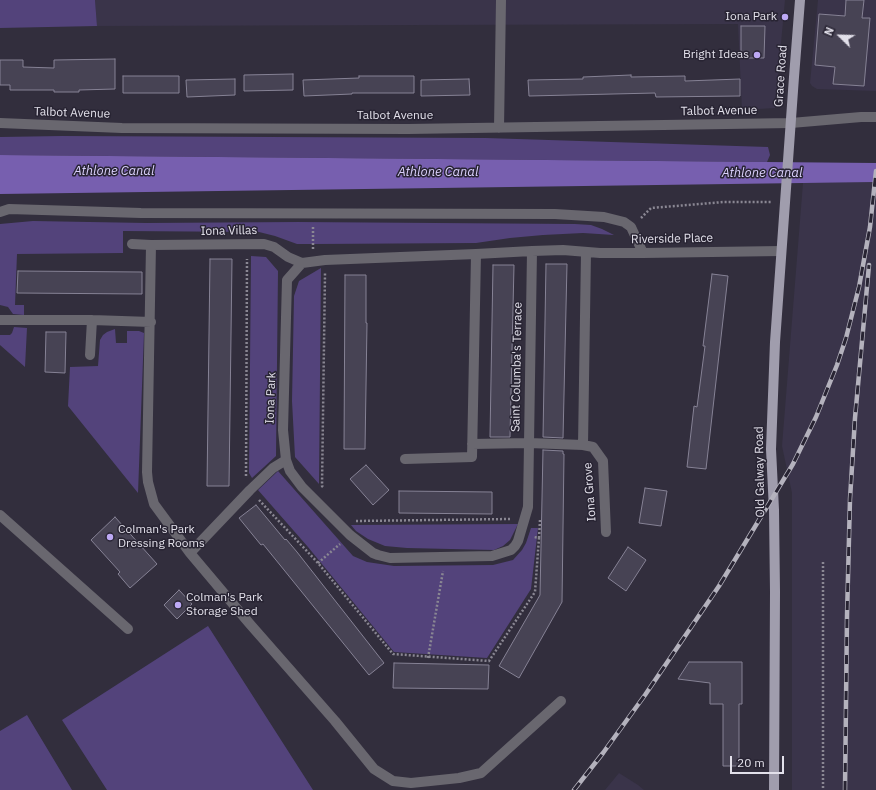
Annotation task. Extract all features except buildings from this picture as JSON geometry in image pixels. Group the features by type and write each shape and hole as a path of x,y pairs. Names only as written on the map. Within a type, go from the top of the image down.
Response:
{"main road":[{"name":"Grace Road","path":"788,154 800,0"},
{"name":"Old Galway Road","path":"774,790 775,592 771,449 775,342 788,154"}],"street":[{"path":"499,128 501,0"},
{"name":"Talbot Avenue","path":"0,123 122,128 408,129 790,123 861,116 876,117"},
{"path":"0,212 9,209 141,213 555,214 604,217 624,222 631,227 643,253"},
{"name":"Iona Villas","path":"132,244 264,244 274,247 288,257 302,263"},
{"path":"151,245 148,472 150,490 154,504 190,553 335,721 374,769 393,781 411,782 459,778 481,773 561,701"},
{"name":"Riverside Place","path":"532,251 563,250 643,253 782,251"},
{"path":"302,263 325,260 532,251"},
{"name":"Saint Columba's Terrace","path":"528,482 532,251"},
{"path":"583,445 586,252"},
{"path":"405,459 472,457 476,254"},
{"name":"Iona Park","path":"302,263 287,280 283,430 286,460 290,470 302,487 350,534 365,548 378,556 390,558 492,556 511,550 516,546 528,507 528,482"},
{"path":"0,320 92,320 150,322"},
{"path":"90,356 92,320"},
{"name":"Iona Grove","path":"472,444 583,445 593,447 603,461 606,532"},
{"path":"190,553 250,490 273,468 286,460"},
{"path":"0,515 128,629"}],"path":[{"path":"631,227 651,208 724,202 772,202"},
{"path":"313,241 314,225"},
{"path":"248,244 246,480 250,490 318,563 393,654 428,658 489,661 535,592 540,520 355,521"},
{"path":"325,260 322,486 328,492"},
{"path":"521,533 539,538"},
{"path":"318,563 350,534"},
{"path":"428,658 445,557"},
{"path":"822,562 823,790"}],"shaded area":[{"path":"0,0 95,0 97,26 0,28"},
{"path":"95,0 785,0 775,108 742,110 738,24 97,26"},
{"path":"818,0 876,0 876,91 817,89 810,83"},
{"path":"0,137 486,138 768,147 770,155 767,162 0,155"},
{"path":"876,182 876,790 792,790 792,493 782,446 803,183"},
{"path":"33,221 146,223 298,222 575,224 591,225 614,235 583,233 543,235 476,243 297,244 259,232 123,231 123,253 17,254 15,305 24,305 24,315 13,314 8,307 0,305 0,224"},
{"path":"251,256 266,257 278,271 276,456 252,478 249,473"},
{"path":"321,268 319,484 295,457 292,401 294,296 299,281"},
{"path":"14,327 27,328 25,367 0,345 0,335 10,335"},
{"path":"115,329 116,343 127,343 127,331 139,331 144,333 138,493 68,406 70,367 98,366 100,340 107,332"},
{"path":"278,471 353,556 367,562 394,566 493,565 513,560 526,543 531,528 538,528 531,589 487,658 394,652 308,547 258,490"},
{"path":"518,524 510,540 503,546 494,550 385,546 368,539 356,531 351,525"},
{"path":"208,626 313,790 107,790 62,720"},
{"path":"27,715 72,790 0,790 0,731"},
{"path":"619,773 638,785 644,790 605,790"}],"water":[{"name":"Athlone Canal","path":"0,155 876,163 876,182 0,194"}],"railway":[{"path":"574,790 645,695 719,586 793,464 816,417 846,338 859,287 870,227 876,171"},
{"path":"845,790 850,499 855,418 869,265"}],"place":[{"name":"Iona Park","path":"785,17"},
{"name":"Bright Ideas","path":"757,55"},
{"name":"Colman's Park Dressing Rooms","path":"110,537"},
{"name":"Colman's Park Storage Shed","path":"178,605"}]}
